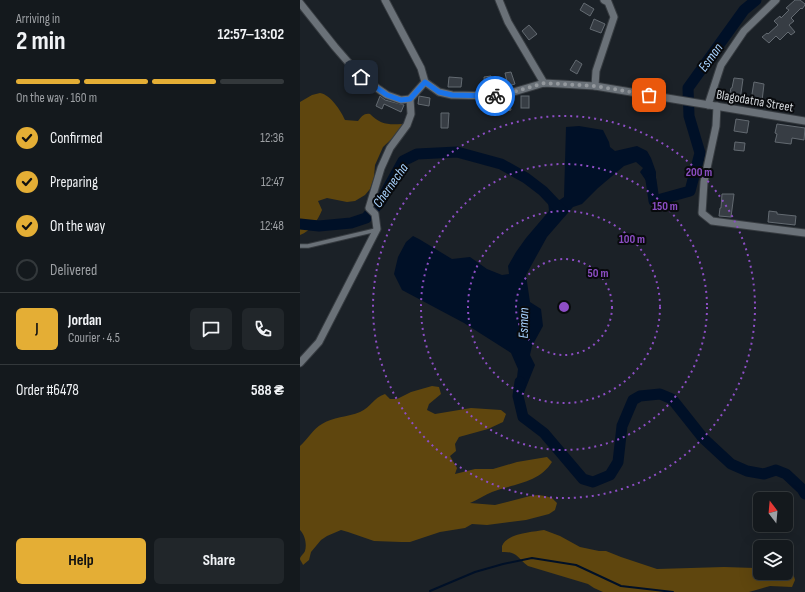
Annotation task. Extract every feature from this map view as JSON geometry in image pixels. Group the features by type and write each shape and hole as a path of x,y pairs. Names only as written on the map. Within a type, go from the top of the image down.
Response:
{"street":[{"path":"300,3 335,48 361,77 387,95 401,100 410,99 425,82 421,68 385,0"},
{"path":"499,0 508,22 544,83"},
{"path":"595,86 596,71 614,17 608,2 604,0"},
{"path":"704,104 721,65 744,31 776,0"},
{"name":"Blagodatna Street","path":"425,82 439,92 452,95 478,96 500,96 544,83 595,86 805,121"},
{"path":"300,363 319,342 377,229 375,214 369,208 381,168 390,148 406,125 411,114 410,99"},
{"path":"717,106 716,126 704,182 702,213 712,221 805,233"}],"lane":[{"path":"300,246 308,246 377,229"}],"shaded area":[{"path":"320,93 332,100 345,120 358,121 363,115 370,114 377,120 384,123 402,124 401,130 383,147 375,165 374,177 370,189 365,195 355,201 347,202 327,198 318,201 322,210 318,218 311,228 300,235 300,102 312,95"},
{"path":"432,386 439,387 441,394 429,404 427,410 435,414 471,408 501,410 506,414 503,422 488,429 459,437 455,444 456,451 450,456 457,468 455,474 475,469 493,469 517,462 547,457 552,462 547,469 533,479 492,492 470,503 495,505 538,495 552,498 557,503 555,510 549,514 526,520 487,525 472,524 465,528 440,532 410,542 374,541 341,530 321,540 311,552 309,560 303,565 300,559 305,551 306,545 300,530 300,446 322,424 330,420 360,412 385,394 390,399 397,399 411,392"},
{"path":"544,530 560,536 580,547 606,551 657,569 724,567 753,568 753,580 793,580 793,573 795,580 792,587 770,586 749,592 603,592 588,584 528,566 514,554 502,552 502,546 509,538 521,534"}],"water":[{"path":"579,126 603,130 610,147 615,151 637,146 647,151 656,172 656,182 653,194 640,172 643,168 636,162 624,166 582,204 573,207 547,237 526,275 530,302 541,309 543,326 532,346 530,355 535,365 523,395 518,396 516,386 518,369 511,353 464,323 402,290 394,274 398,257 406,242 413,236 452,259 470,257 487,269 502,275 509,274 508,266 516,252 549,211 548,201 555,203 564,197 566,127"}],"building":[{"path":"795,0 800,0 805,5 791,18 794,21 789,25 795,32 791,35 788,32 780,40 776,36 769,43 762,37 778,25 774,21 780,16 781,18 789,10 786,8"},
{"path":"584,3 594,9 590,16 580,10"},
{"path":"594,19 605,24 601,33 590,29"},
{"path":"529,25 537,34 529,40 522,31"},
{"path":"576,60 582,64 577,74 570,70"},
{"path":"511,72 515,84 508,86 505,73"},
{"path":"491,76 492,88 485,89 484,77"},
{"path":"449,77 462,78 461,87 448,87"},
{"path":"734,78 743,79 740,100 729,98"},
{"path":"754,82 764,84 762,101 751,100"},
{"path":"380,96 385,100 404,105 401,112 384,104 382,109 376,106"},
{"path":"419,96 430,98 429,106 418,104"},
{"path":"521,96 529,96 529,108 521,108"},
{"path":"509,100 511,110 502,112 500,103"},
{"path":"441,113 449,113 448,128 441,128"},
{"path":"736,119 749,121 747,133 734,131"},
{"path":"777,124 805,128 804,140 792,138 791,144 775,142"},
{"path":"735,142 745,143 744,151 734,150"},
{"path":"722,194 734,194 731,217 719,216"},
{"path":"769,211 777,212 777,214 796,216 795,225 768,222"}],"waterway":[{"name":"Esman","path":"651,180 654,201 690,191 700,153 689,116 688,88 744,10 756,0"},
{"name":"Chernecha","path":"300,224 319,226 351,223 366,218 381,201 403,161 417,154 457,152 501,164 526,178 543,191 562,211"},
{"name":"Esman","path":"520,382 518,396 523,417 544,433 583,479 593,482 610,475 618,462 622,426 633,400 640,396 660,394 672,399 703,438 731,464 747,471 764,474 776,470 786,474 802,489 805,494"},
{"path":"430,591 475,572 532,558 576,565 621,586 673,592"}],"way so far":[{"path":"495,96 500,96 544,83 595,86 649,95"}],"route":[{"path":"361,77 387,95 401,100 410,99 425,82 439,92 452,95 495,96"}]}
